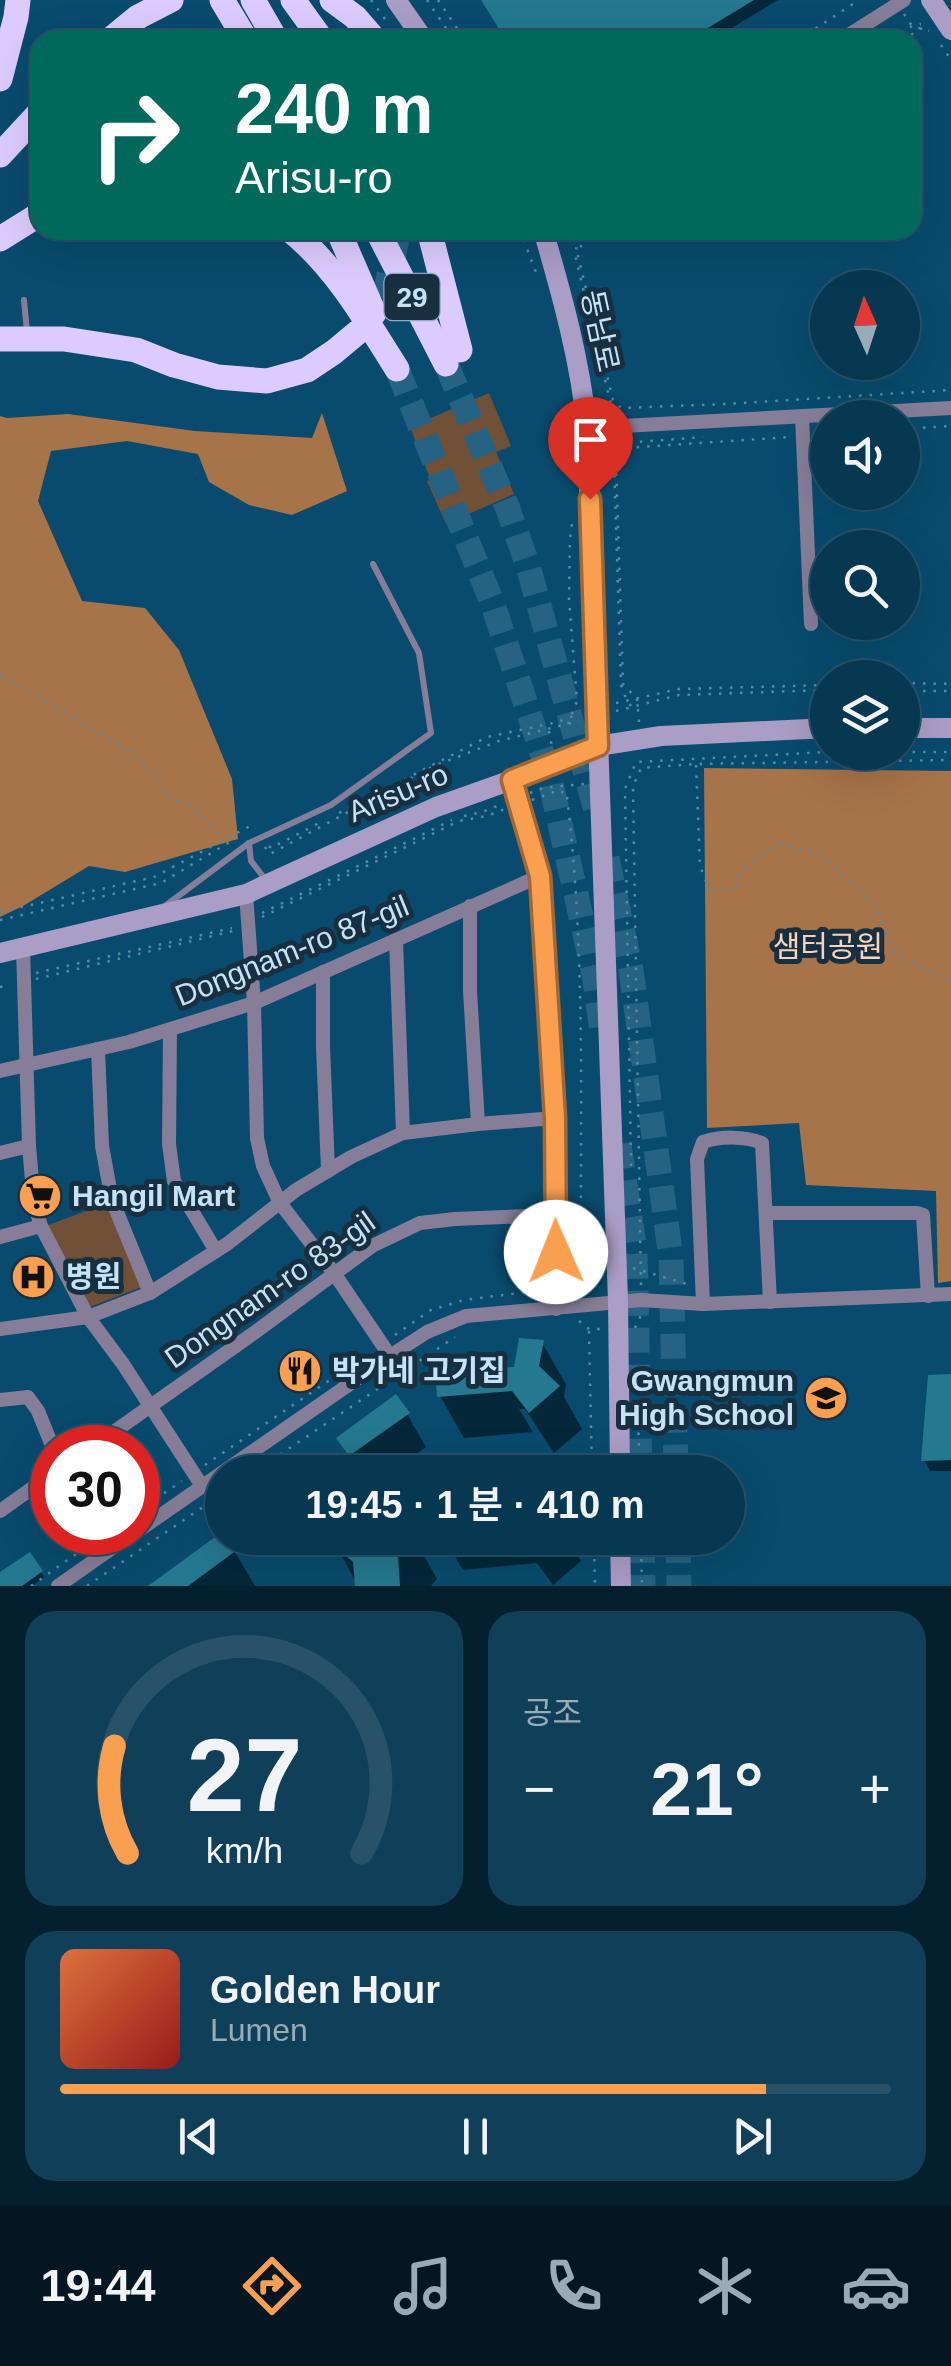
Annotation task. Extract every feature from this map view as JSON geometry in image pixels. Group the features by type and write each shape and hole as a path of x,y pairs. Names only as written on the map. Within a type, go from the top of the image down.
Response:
{"highway":[{"path":"0,79 18,0"},
{"path":"122,30 171,0"},
{"path":"222,0 240,30"},
{"path":"253,0 270,30"},
{"path":"293,0 315,30"},
{"path":"332,0 366,30"},
{"path":"0,155 30,123"},
{"path":"0,239 30,220"},
{"name":"29","path":"302,240 332,272 398,369 342,240"},
{"name":"29","path":"383,240 453,357 430,240"},
{"path":"0,339 64,339 136,350 218,377 268,380 307,370 358,332"},
{"path":"0,347 28,338"}],"main road":[{"path":"396,0 417,30"},
{"path":"931,0 942,36"},
{"name":"동남로","path":"546,240 563,297 587,428 618,1301 620,1455"},
{"path":"920,728 951,728"},
{"name":"Arisu-ro","path":"0,953 246,894 436,807 516,794 598,746 661,736 810,729"},
{"path":"620,1555 621,1586"}],"street":[{"path":"857,30 904,0"},
{"path":"587,428 951,408"},
{"path":"802,416 810,624"},
{"path":"516,794 540,876 555,1118 556,1309"},
{"name":"Dongnam-ro 87-gil","path":"0,1071 170,1030 254,1003 540,876"},
{"path":"246,894 254,1003 257,1138 263,1166 280,1202 390,1356"},
{"path":"470,906 470,991 478,1124"},
{"path":"396,940 404,1133"},
{"path":"23,948 29,1146 40,1226 88,1317 202,1486"},
{"path":"323,972 328,1171"},
{"path":"170,1030 169,1144 174,1180 216,1251"},
{"path":"98,1049 102,1146 112,1200 150,1293"},
{"path":"0,1329 88,1317 150,1293 216,1251 296,1190 351,1157 404,1133 555,1118"},
{"path":"703,1304 697,1159 703,1142 716,1138 762,1143 770,1302"},
{"path":"0,1153 29,1146"},
{"path":"766,1213 924,1215 928,1296"},
{"name":"Dongnam-ro 83-gil","path":"125,1425 372,1246 420,1223 555,1215"},
{"path":"0,1236 40,1226"},
{"path":"160,1515 426,1332 466,1316 618,1301 703,1304 951,1294"},
{"path":"0,1400 28,1397 44,1425"},
{"path":"0,1511 30,1490"},
{"path":"58,1586 103,1555"}],"lane":[{"path":"24,300 28,338"},
{"path":"150,916 249,843 331,804 430,733 419,653 372,564"},
{"path":"249,843 251,862 269,884"}],"path":[{"path":"371,0 393,30"},
{"path":"428,0 448,30"},
{"path":"438,0 458,30"},
{"path":"813,30 858,0"},
{"path":"906,30 924,24"},
{"path":"912,26 942,36 951,60"},
{"path":"524,240 538,277"},
{"path":"578,240 575,255 610,400 622,417"},
{"path":"582,240 578,256 613,400 621,408 951,390"},
{"path":"920,428 951,426"},
{"path":"637,698 623,684 616,462 626,448 788,437 776,432"},
{"path":"632,707 622,685 614,462 625,443 718,436"},
{"path":"568,724 577,701 570,599 573,519"},
{"path":"0,676 123,748 158,779 162,792 200,814 224,840"},
{"path":"920,683 951,684"},
{"path":"0,912 154,877 252,825 270,854 434,766 499,741 568,724 637,698 679,688 810,688"},
{"path":"0,920 161,882 252,829 271,848 487,737 679,694 810,689"},
{"path":"920,691 951,691"},
{"path":"920,752 951,752"},
{"path":"631,1175 625,789 636,762 810,753"},
{"path":"694,758 700,866 710,891 736,890 740,873 777,843 820,854 878,907 894,954 951,981"},
{"path":"640,1272 634,786 641,768 951,760"},
{"path":"460,817 482,812 516,794 560,790 567,795 576,878 584,1271 574,1284"},
{"path":"0,987 226,934 459,820 487,816 516,794"},
{"path":"635,1329 642,1316"},
{"path":"576,1319 589,1329 592,1455"},
{"path":"279,1455 468,1328"},
{"path":"87,1586 205,1506"},
{"path":"30,1586 74,1555"},
{"path":"594,1555 595,1586"},
{"path":"641,1555 642,1586"}],"shaded area":[{"path":"489,393 511,446 496,452 514,494 446,524 427,481 436,477 430,478 410,427"},
{"path":"110,1202 144,1286 82,1310 43,1227"}],"green space":[{"path":"322,413 347,491 292,515 249,505 209,482 198,454 127,441 51,451 38,501 82,601 145,608 179,650 232,779 238,839 125,872 89,866 0,917 0,416 68,414 195,431 312,438"},
{"name":"샘터공원","path":"704,768 951,771 951,1281 938,1283 936,1191 806,1185 799,1123 707,1128"}],"building":[{"path":"481,0 754,0 704,30 500,30"},
{"path":"519,1338 544,1340 539,1366 560,1386 529,1413 512,1391 437,1397 435,1371 514,1367"},
{"path":"951,1374 951,1460 921,1461 928,1375"},
{"path":"396,1394 410,1413 350,1455 336,1438"},
{"path":"205,1544 205,1555 230,1555 188,1586 148,1586"},
{"path":"30,1552 43,1571 22,1586 0,1586 0,1572"},
{"path":"345,1555 399,1555 400,1586 355,1586 353,1562"}],"tunnel":[{"path":"361,328 384,298 397,240"},
{"path":"446,364 528,566 597,814"},
{"path":"397,369 492,602 548,771 594,974 602,1031"},
{"path":"607,858 631,970 671,1258 676,1455"},
{"path":"619,1144 635,1251 640,1455"},
{"path":"642,1555 643,1586"},
{"path":"678,1555 679,1586"}],"place":[{"name":"Hangil Mart","path":"40,1196"},
{"name":"병원","path":"33,1277"},
{"name":"박가네 고기집","path":"300,1371"},
{"name":"Gwangmun High School","path":"826,1398"}],"route":[{"path":"556,1252 555,1118 540,876 512,780 598,746 590,499"}]}
